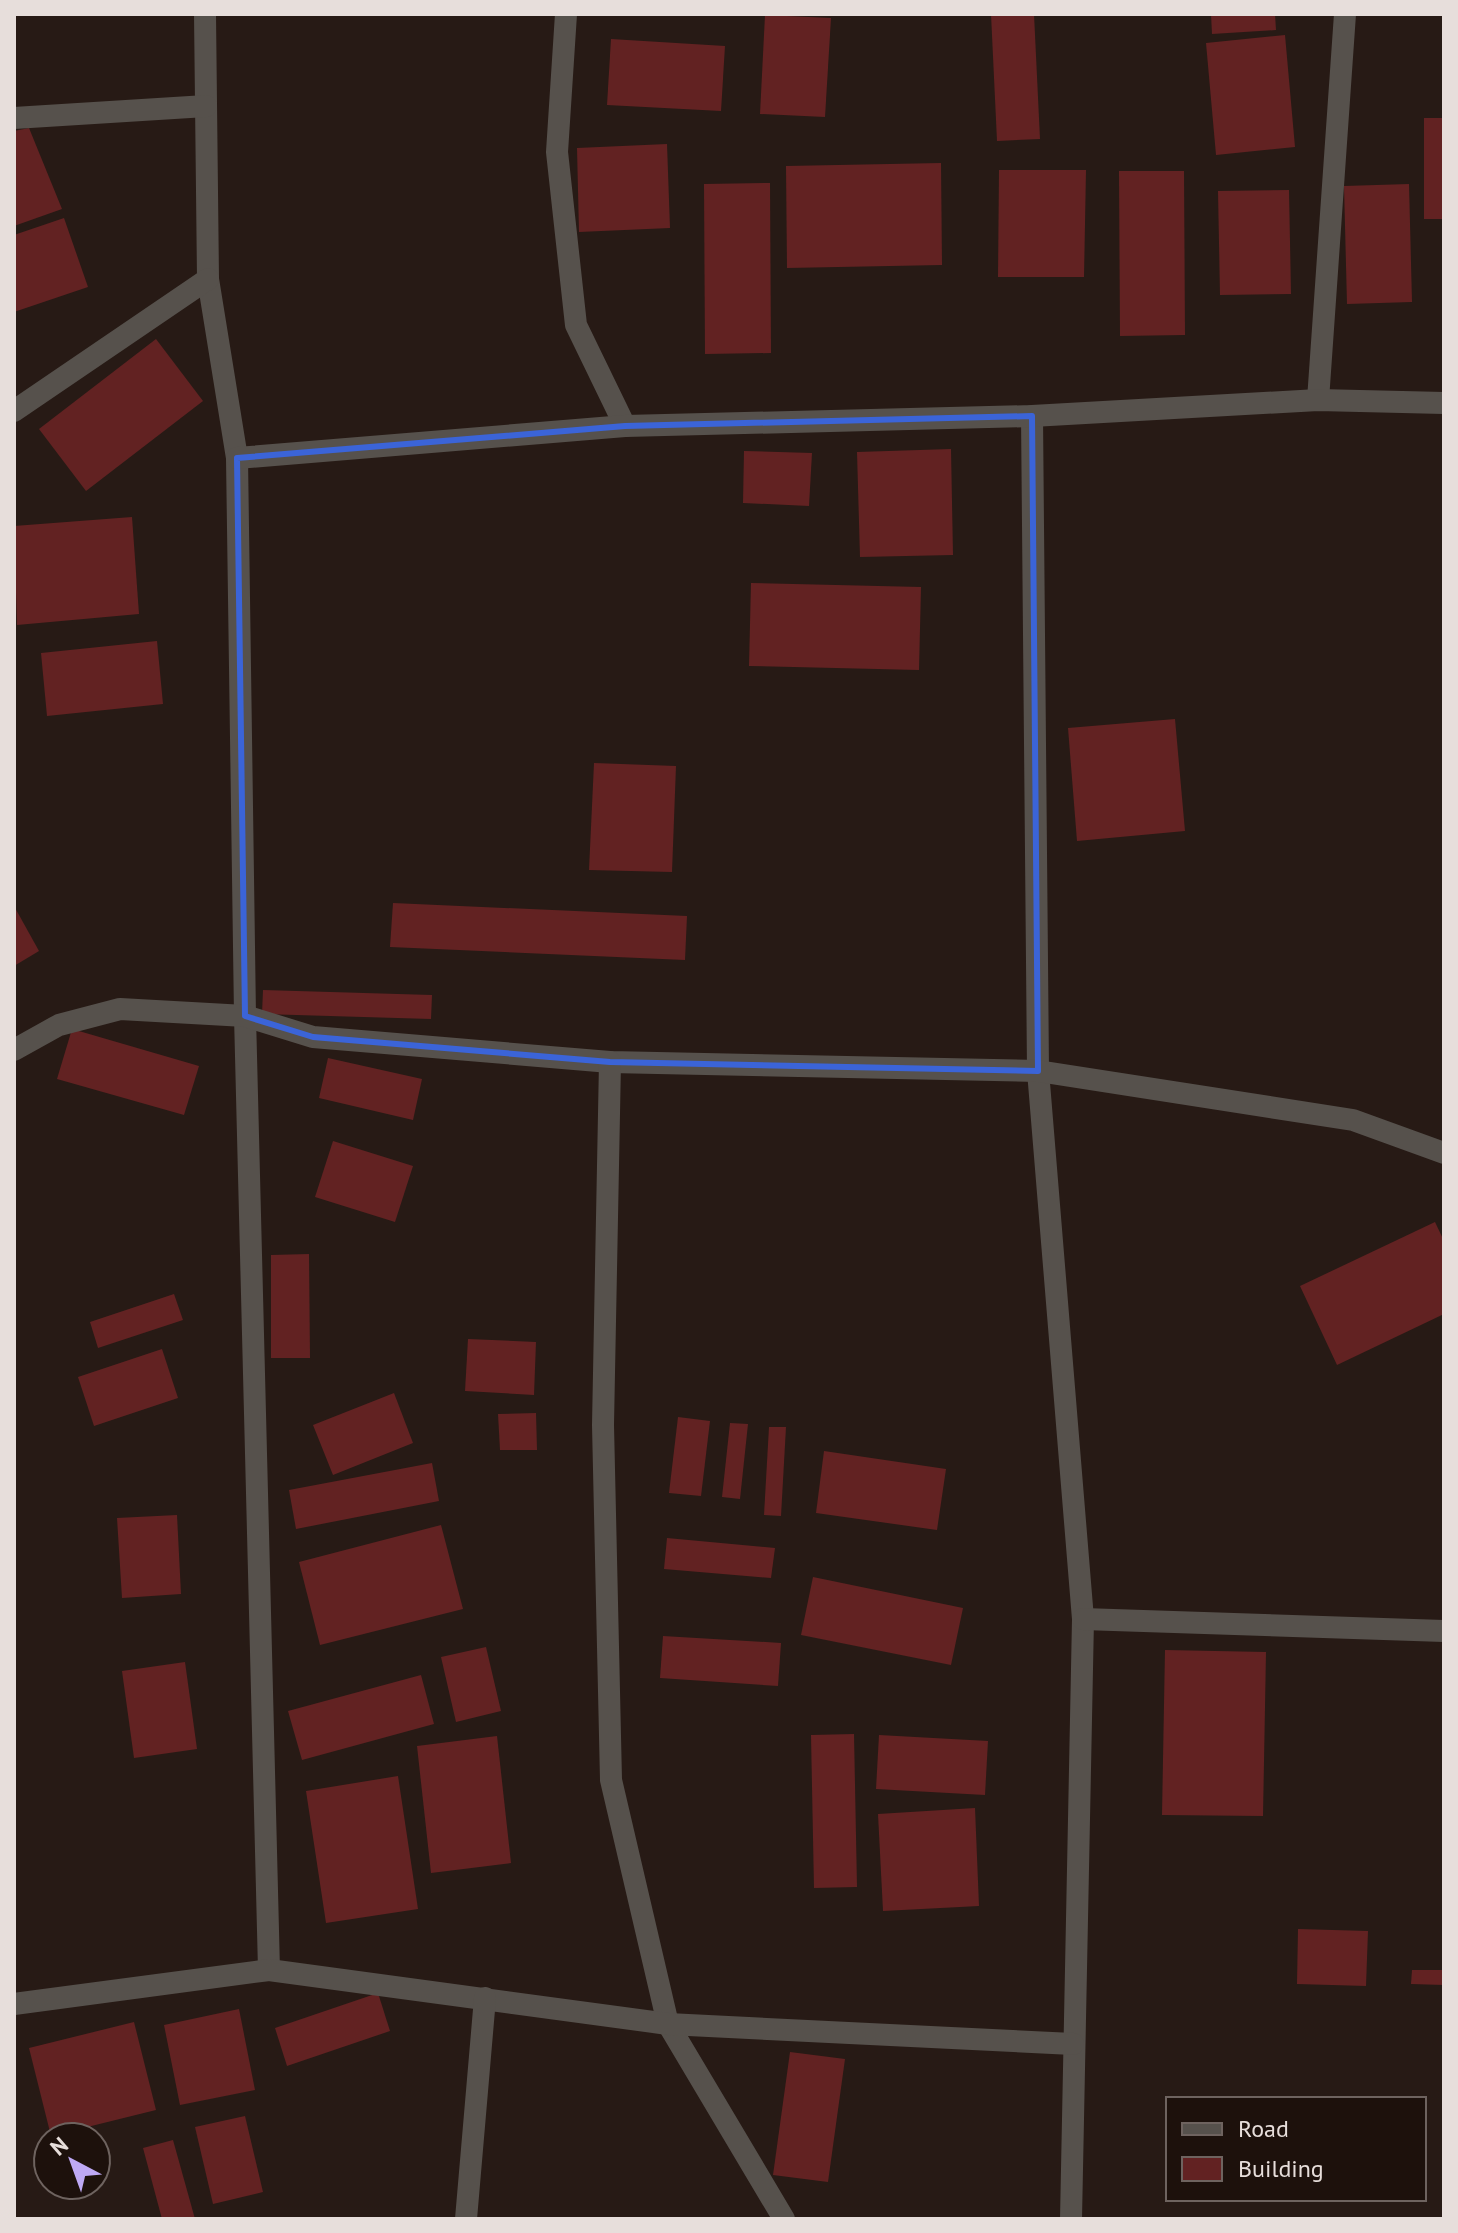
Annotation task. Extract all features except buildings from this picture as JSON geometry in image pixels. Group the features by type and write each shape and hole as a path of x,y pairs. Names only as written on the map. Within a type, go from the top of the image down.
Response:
{"street":[{"path":"205,14 208,279 237,458 245,1016 269,1970"},
{"path":"566,14 557,152 576,325 625,426"},
{"path":"1318,400 1345,14"},
{"path":"14,118 206,106"},
{"path":"14,411 208,279"},
{"path":"237,458 625,426 1032,416 1318,400 1444,403"},
{"path":"1032,416 1038,1071 1083,1619 1071,2219"},
{"path":"14,1050 59,1025 120,1009 245,1016 313,1037 610,1062 1038,1071 1353,1120 1444,1153"},
{"path":"610,1062 603,1425 611,1780 668,2024 784,2219"},
{"path":"1083,1619 1444,1631"},
{"path":"14,2004 269,1970 668,2024 1073,2044"},
{"path":"466,2219 485,1998"}],"highlighted area":[{"path":"1032,416 1038,1071 610,1062 313,1037 245,1016 237,458 625,426"}]}
